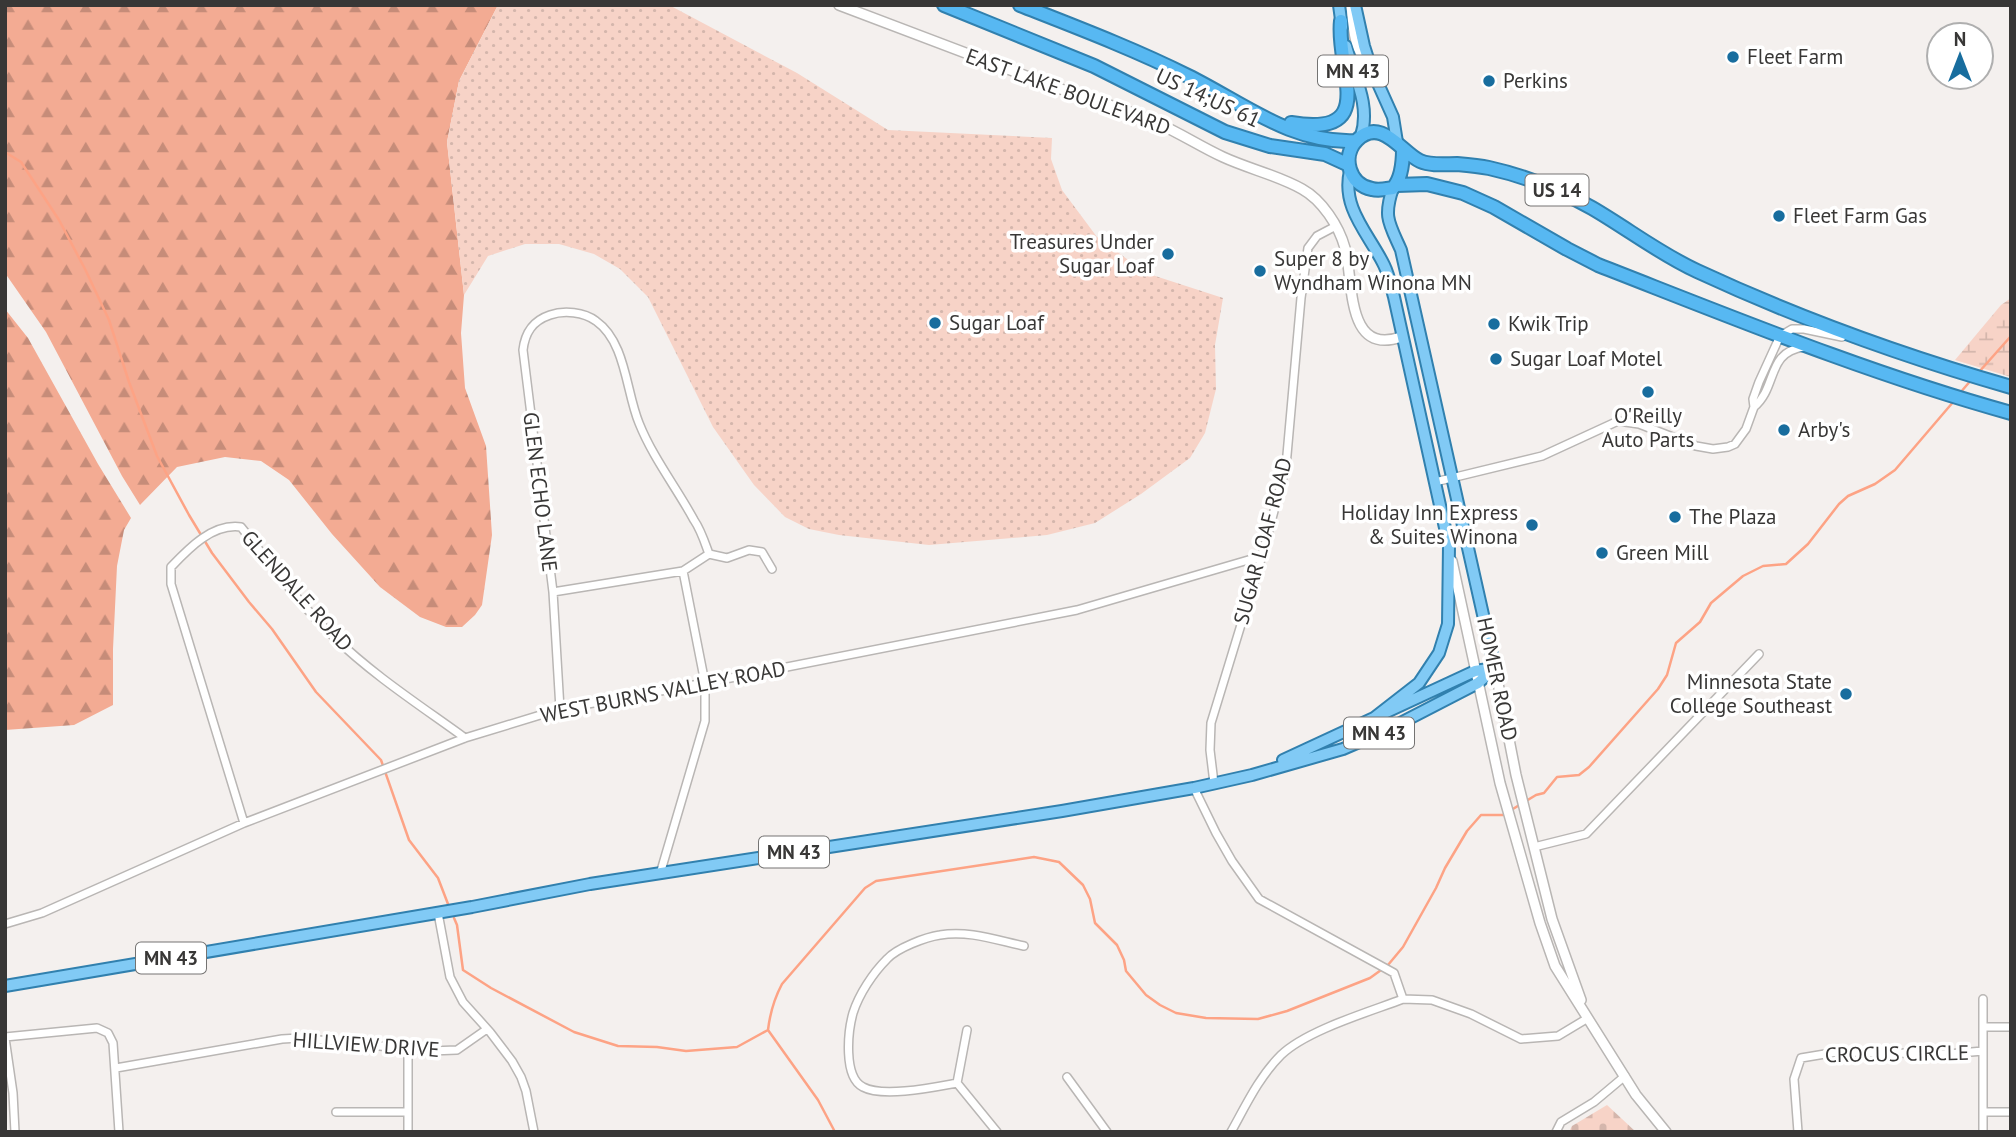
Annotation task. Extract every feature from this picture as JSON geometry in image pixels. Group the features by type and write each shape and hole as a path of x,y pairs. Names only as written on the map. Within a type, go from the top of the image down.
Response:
{"highway":[{"name":"US 14;US 61","path":"944,5 1094,66 1225,132 1270,146 1325,155 1349,168 1356,180 1369,189 1427,184 1463,193 1598,265 1780,336"},
{"name":"US 14;US 61","path":"1020,5 1188,76 1274,124 1336,140 1358,139 1376,133 1385,135 1425,163 1488,168 1551,188 1592,208 1696,271 1876,343"},
{"path":"1251,112 1291,123 1315,126 1329,123 1341,115 1349,90 1340,46 1341,21"},
{"path":"1349,168 1349,153 1358,139"},
{"path":"1395,186 1403,162 1400,146"},
{"name":"US 14","path":"1780,336 1919,386 2011,413"},
{"name":"US 14","path":"1876,343 2011,387"}],"main road":[{"name":"MN 43","path":"1339,5 1350,60 1364,105 1364,121 1358,139"},
{"name":"MN 43","path":"1353,5 1371,68 1393,117 1400,146"},
{"name":"MN 43","path":"1349,168 1347,182 1354,214 1386,268 1401,337"},
{"name":"HOMER ROAD","path":"1395,186 1387,215 1401,250 1495,668"},
{"name":"HOMER ROAD","path":"1401,337 1449,546"},
{"name":"MN 43","path":"1374,718 1419,683 1438,653 1448,624 1449,546"},
{"name":"MN 43","path":"1252,775 1475,671 1495,668"},
{"name":"MN 43","path":"5,986 438,913 590,884 1194,788 1252,775 1343,749 1387,730 1478,683 1495,668"}],"street":[{"name":"EAST LAKE BOULEVARD","path":"839,5 965,54 1157,123 1218,155 1282,179 1307,192 1336,226 1344,246 1353,305 1361,328 1369,336 1379,340 1390,341 1401,337"},
{"name":"SUGAR LOAF ROAD","path":"1214,783 1210,750 1211,723 1262,556 1286,466 1308,248 1317,236 1336,226"},
{"name":"GLEN ECHO LANE","path":"560,709 553,592 523,350 528,331 540,320 551,314 577,313 596,321 608,334 620,356 638,421 660,466 696,522 709,554"},
{"path":"1754,407 1759,382 1780,336 1792,329 1816,330 1861,343 1876,343"},
{"path":"1435,482 1542,456 1618,421 1639,424 1696,446 1713,449 1728,447 1741,438 1781,356 1794,349 1809,347"},
{"name":"GLENDALE ROAD","path":"244,823 171,584 172,567 189,548 212,532 231,525 241,527 292,592 335,639 369,668 465,738"},
{"name":"HOMER ROAD","path":"1449,546 1500,783 1555,966 1636,1095 1666,1132"},
{"path":"553,592 683,570 709,554 727,558 749,550 762,552 772,569"},
{"name":"WEST BURNS VALLEY ROAD","path":"5,924 42,913 244,823 465,738 560,709 1077,610 1262,556"},
{"path":"660,874 705,722 705,683 683,570"},
{"path":"1534,846 1586,834 1759,654"},
{"name":"HOMER ROAD","path":"1495,668 1516,775 1552,919 1588,1018"},
{"path":"1194,788 1216,834 1259,899 1394,973 1403,999"},
{"path":"438,913 450,977 463,1002 512,1061 526,1091 534,1132"},
{"path":"957,1083 924,1089 876,1091 860,1086 850,1072 848,1051 853,1012 868,982 889,957 912,944 940,935 971,933 1024,946"},
{"path":"1231,1132 1257,1083 1282,1054 1310,1035 1403,999 1432,1000 1471,1014 1521,1039 1558,1036 1588,1018"},
{"path":"1983,999 1983,1132"},
{"path":"1984,1027 2011,1027"},
{"path":"15,1132 5,1037 97,1028 108,1033 113,1043 118,1132"},
{"name":"HILLVIEW DRIVE","path":"116,1068 299,1038 430,1051 457,1050 487,1029"},
{"path":"967,1030 957,1083 997,1132"},
{"path":"408,1049 408,1132"},
{"name":"CROCUS CIRCLE","path":"1798,1132 1794,1079 1801,1058 1837,1052 1948,1054 1983,1051"},
{"path":"1556,1132 1561,1122 1594,1102 1625,1076"},
{"path":"1067,1077 1107,1132"},
{"path":"336,1112 408,1112"},
{"path":"1984,1112 2011,1112"}],"green space":[{"path":"5,5 498,5 459,81 447,142 464,295 461,333 465,388 486,446 492,535 482,605 462,627 446,627 420,617 380,587 332,534 289,480 261,461 225,457 177,467 140,505 46,332 5,273"},
{"path":"498,5 669,5 797,73 888,130 1052,138 1051,159 1062,190 1097,237 1146,273 1223,298 1215,345 1216,389 1205,433 1190,458 1095,523 1047,535 929,545 839,535 809,529 785,517 754,485 713,427 648,297 620,269 594,254 559,244 525,244 488,256 464,295 447,142 459,81"},
{"path":"2011,298 2011,377 1955,360 2001,305"},
{"path":"5,309 28,338 131,518 124,530 117,566 113,705 74,725 5,730"},
{"path":"1607,1105 1636,1132 1569,1132 1572,1126"}],"waterway":[{"path":"5,152 21,162 59,220 85,269 109,320 157,456 189,515 212,553 272,629 316,692 381,760 409,840 438,878 448,904"},
{"path":"1979,372 2011,336"},
{"path":"1960,393 1972,379"},
{"path":"835,1132 818,1100 768,1030 773,1006 782,984 865,888 876,881 1034,857 1059,862 1083,885 1090,899 1095,923 1117,945 1126,971 1146,995 1176,1013 1206,1018 1258,1019 1287,1011 1370,978 1388,965 1403,947 1445,868 1467,831 1481,815 1503,815 1544,793 1557,777 1579,775 1589,767 1658,689 1667,675 1676,643 1700,622 1711,603 1743,576 1763,566 1786,564 1808,544 1848,496 1875,484 1895,470 1954,401"},
{"path":"454,918 463,970 574,1032 618,1046 686,1051 737,1047 768,1030"}],"place":[{"name":"Fleet Farm","path":"1733,57"},
{"name":"Perkins","path":"1489,81"},
{"name":"Fleet Farm Gas","path":"1779,216"},
{"name":"Treasures Under Sugar Loaf","path":"1168,254"},
{"name":"Super 8 by Wyndham Winona MN","path":"1260,271"},
{"name":"Sugar Loaf","path":"935,323"},
{"name":"Kwik Trip","path":"1494,324"},
{"name":"Sugar Loaf Motel","path":"1496,359"},
{"name":"O'Reilly Auto Parts","path":"1648,392"},
{"name":"Arby's","path":"1784,430"},
{"name":"The Plaza","path":"1675,517"},
{"name":"Holiday Inn Express & Suites Winona","path":"1532,525"},
{"name":"Green Mill","path":"1602,553"},
{"name":"Minnesota State College Southeast","path":"1846,694"}]}
